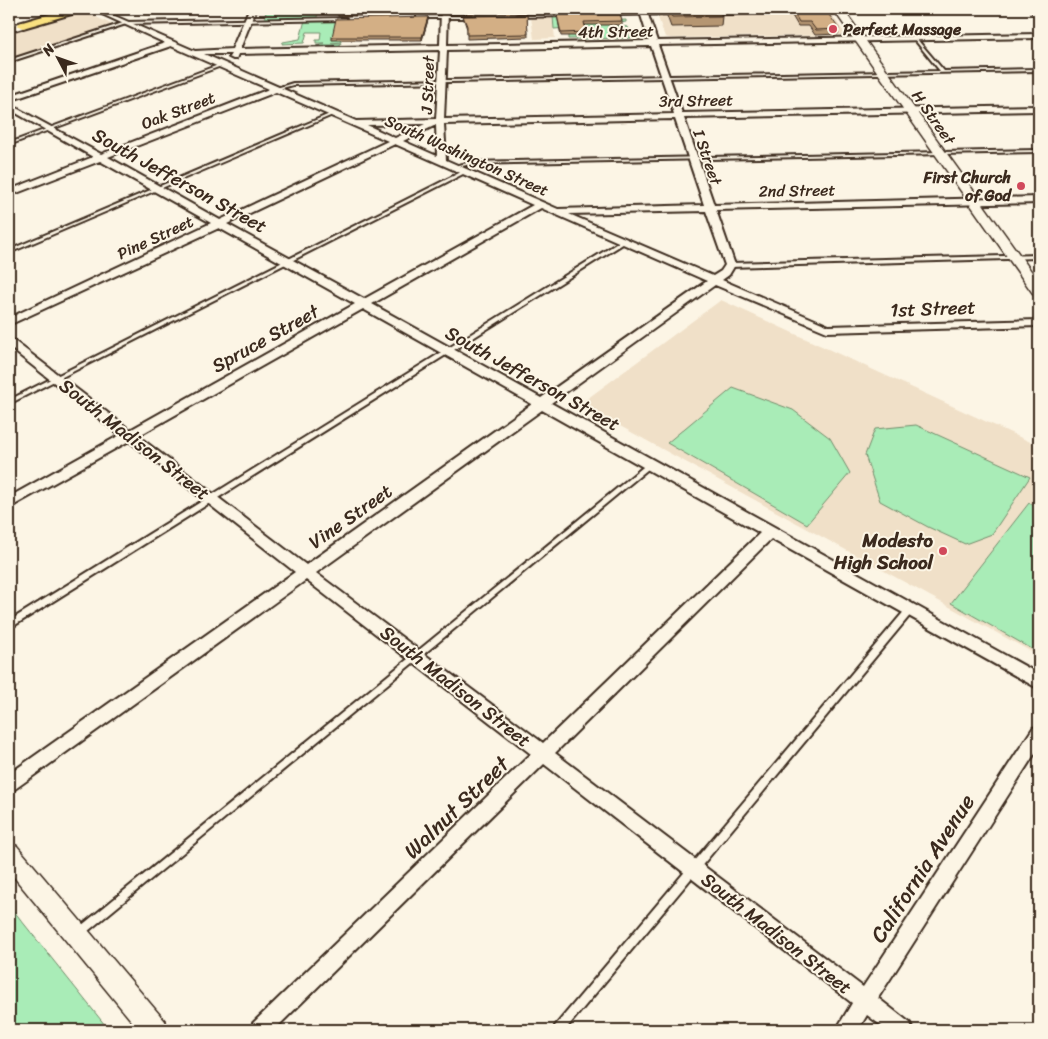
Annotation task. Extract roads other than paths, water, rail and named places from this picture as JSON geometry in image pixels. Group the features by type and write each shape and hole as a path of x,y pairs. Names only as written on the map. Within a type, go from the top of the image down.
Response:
{"main road":[{"path":"9,29 52,12 65,9"},
{"path":"52,12 78,9"},
{"name":"H Street","path":"839,9 1039,292"},
{"path":"1034,9 1039,14"}],"street":[{"name":"South Washington Street","path":"94,9 827,329"},
{"path":"222,65 232,61 252,9"},
{"name":"I Street","path":"643,11 730,265"},
{"name":"J Street","path":"442,162 440,120 443,82 444,13"},
{"name":"4th Street","path":"193,52 1039,36"},
{"path":"9,99 172,43"},
{"name":"Oak Street","path":"9,193 275,89"},
{"name":"South Jefferson Street","path":"9,106 1039,682"},
{"name":"3rd Street","path":"354,123 1039,108"},
{"name":"Pine Street","path":"9,322 440,120"},
{"name":"2nd Street","path":"555,211 1039,200"},
{"name":"Spruce Street","path":"9,503 540,205"},
{"path":"715,281 725,274 730,265"},
{"name":"Vine Street","path":"9,784 715,281"},
{"name":"1st Street","path":"827,329 1039,323"},
{"name":"South Madison Street","path":"9,342 305,572 903,1030"},
{"name":"Walnut Street","path":"260,1030 770,532"},
{"name":"California Avenue","path":"846,1030 1039,733"},
{"path":"9,854 156,1030"}],"lane":[{"path":"709,13 887,9"},
{"path":"608,14 643,11 681,13"},
{"path":"416,18 444,13 474,16"},
{"path":"512,16 571,15"},
{"path":"9,61 126,23 348,18"},
{"path":"916,38 943,72"},
{"path":"9,144 222,65"},
{"path":"275,89 293,84 1039,70"},
{"path":"9,252 333,114"},
{"path":"453,167 471,163 1039,151"},
{"path":"9,402 465,172"},
{"path":"9,625 624,241"},
{"path":"730,265 1039,256"},
{"path":"76,936 650,465"},
{"path":"559,1030 909,611"}],"place":[{"name":"Perfect Massage","path":"833,29"},
{"name":"First Church of God","path":"1021,186"},
{"name":"Modesto High School","path":"943,551"}]}
